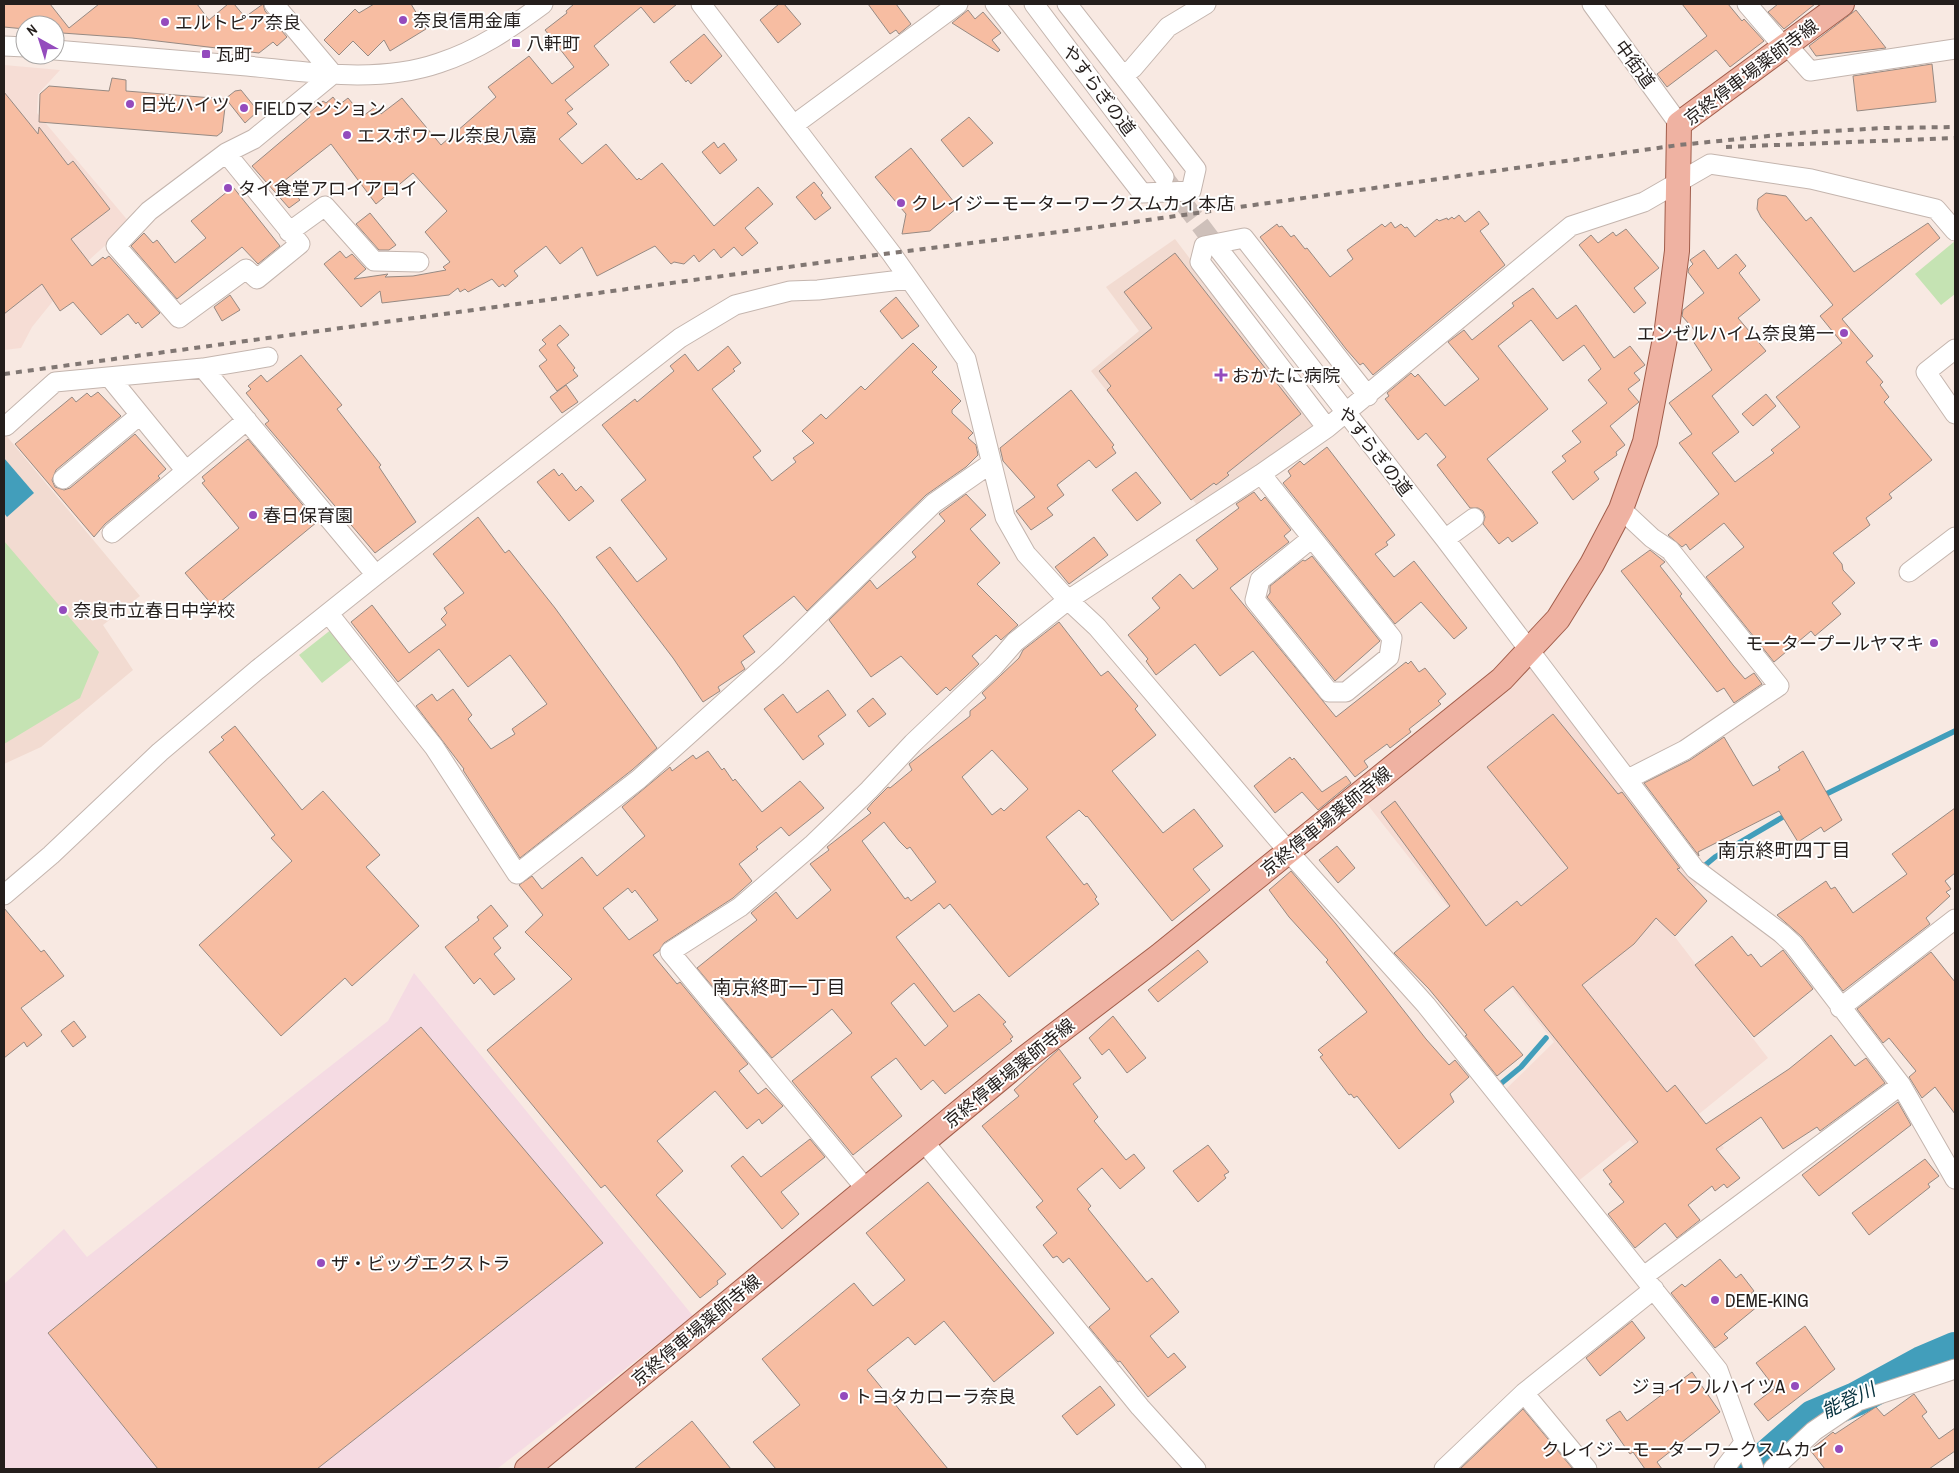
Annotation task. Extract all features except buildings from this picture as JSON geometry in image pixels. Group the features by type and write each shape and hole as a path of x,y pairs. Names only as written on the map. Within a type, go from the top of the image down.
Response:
{"main road":[{"name":"京終停車場薬師寺線","path":"527,1469 1025,1058 1159,956 1502,679 1558,619 1592,564 1621,509 1645,442 1667,328 1677,251 1680,181 1679,124 1842,4"}],"street":[{"path":"274,4 333,74"},
{"path":"65,51 333,74 392,73 437,64 501,35 543,4"},
{"path":"701,4 794,124 966,359 990,464 1005,517 1026,554 1068,600 1097,627 1288,851 1426,1005 1718,1370 1749,1457 1724,1469"},
{"path":"794,124 958,4"},
{"path":"995,4 1142,193 1191,191 1196,169 1067,4"},
{"name":"やすらぎの道","path":"1034,4 1164,177"},
{"path":"1124,75 1133,68 1168,27 1206,4"},
{"name":"中街道","path":"1592,4 1679,124"},
{"path":"1747,4 1785,46 1810,70 1955,49"},
{"path":"226,153 300,244 257,279 246,269 179,318 116,246 149,211 226,153 254,139 333,74"},
{"path":"866,1189 670,952 740,907 812,845 869,790 913,743 994,666 1015,642 1068,600 1261,474 1346,414 1571,226 1644,202 1710,164 1811,179 1936,209 1955,231"},
{"path":"289,232 325,206 374,261 419,262"},
{"path":"1327,428 1200,262 1204,246 1244,238 1368,396"},
{"name":"やすらぎの道","path":"1220,251 1444,539 1528,652 1628,779 1695,869 1793,944 1900,1085 1955,1179"},
{"path":"4,895 51,855 160,752 257,670 329,614 376,574 680,338 735,305 790,291 818,290 909,279"},
{"path":"1955,349 1926,372 1955,414"},
{"path":"6,426 55,382 112,379 203,368 268,357"},
{"path":"203,368 376,574"},
{"path":"112,379 186,471"},
{"path":"64,479 140,415"},
{"path":"112,532 247,420"},
{"path":"329,614 434,747 518,874 639,779 783,649 934,503 990,464"},
{"path":"1261,474 1392,638 1389,657 1346,692 1329,692 1255,600 1260,580 1312,538"},
{"path":"1621,509 1652,538 1670,550 1779,686 1685,750 1628,779"},
{"path":"1444,539 1474,518"},
{"path":"1910,572 1955,537"},
{"path":"1840,1008 1955,919"},
{"path":"1444,1469 1524,1393 1649,1283 1900,1085"},
{"path":"924,1142 1134,1400 1196,1469"},
{"path":"1773,1469 1814,1431 1858,1401 1955,1369"},
{"path":"1524,1393 1587,1469"}],"shaded area":[{"path":"4,65 60,70 38,94 37,113 130,223 78,270 32,327 21,348 4,350"},
{"path":"1175,239 1317,426 1197,505 1091,371 1139,331 1106,287"},
{"name":"奈良市立春日中学校","path":"4,433 140,596 103,625 133,670 41,747 4,764"},
{"path":"1530,664 1698,883 1665,924 1768,1058 1699,1114 1724,1148 1671,1186 1630,1140 1577,1182 1506,1089 1554,1042 1367,804 1470,722"},
{"path":"414,973 693,1316 497,1469 4,1469 4,1284 64,1229 87,1257 388,1021"}],"green space":[{"path":"1955,241 1955,294 1941,305 1915,274"},
{"path":"4,541 99,652 80,698 4,744"},
{"path":"337,625 360,653 322,683 299,655"}],"water":[{"path":"4,458 34,493 7,517 4,513"}],"waterway":[{"path":"1820,797 1955,731"},
{"path":"1703,867 1715,857 1788,814"},
{"path":"1498,1086 1521,1067 1546,1038"},
{"name":"能登川","path":"1753,1469 1813,1417 1856,1399 1922,1363 1955,1349"}],"tunnel":[{"path":"1166,180 1220,251"}],"railway":[{"path":"4,374 891,253 1098,227 1679,145 1798,133 1884,128 1955,127"},
{"path":"1726,147 1955,138"}],"place":[{"name":"奈良信用金庫","path":"403,20"},
{"name":"エルトピア奈良","path":"165,22"},
{"name":"八軒町","path":"516,43"},
{"name":"瓦町","path":"206,54"},
{"name":"日光ハイツ","path":"130,104"},
{"name":"FIELDマンション","path":"244,108"},
{"name":"エスポワール奈良八嘉","path":"347,135"},
{"name":"タイ食堂アロイアロイ","path":"228,188"},
{"name":"クレイジーモーターワークスムカイ本店","path":"901,203"},
{"name":"エンゼルハイム奈良第一","path":"1844,333"},
{"name":"おかたに病院","path":"1221,375"},
{"name":"春日保育園","path":"253,515"},
{"name":"奈良市立春日中学校","path":"63,610"},
{"name":"モータープールヤマキ","path":"1934,643"},
{"name":"ザ・ビッグエクストラ","path":"321,1263"},
{"name":"DEME-KING","path":"1715,1300"},
{"name":"ジョイフルハイツA","path":"1795,1386"},
{"name":"トヨタカローラ奈良","path":"844,1396"},
{"name":"クレイジーモーターワークスムカイ","path":"1839,1449"}],"district":[{"name":"南京終町四丁目","path":"1784,850"},
{"name":"南京終町一丁目","path":"779,987"}]}
